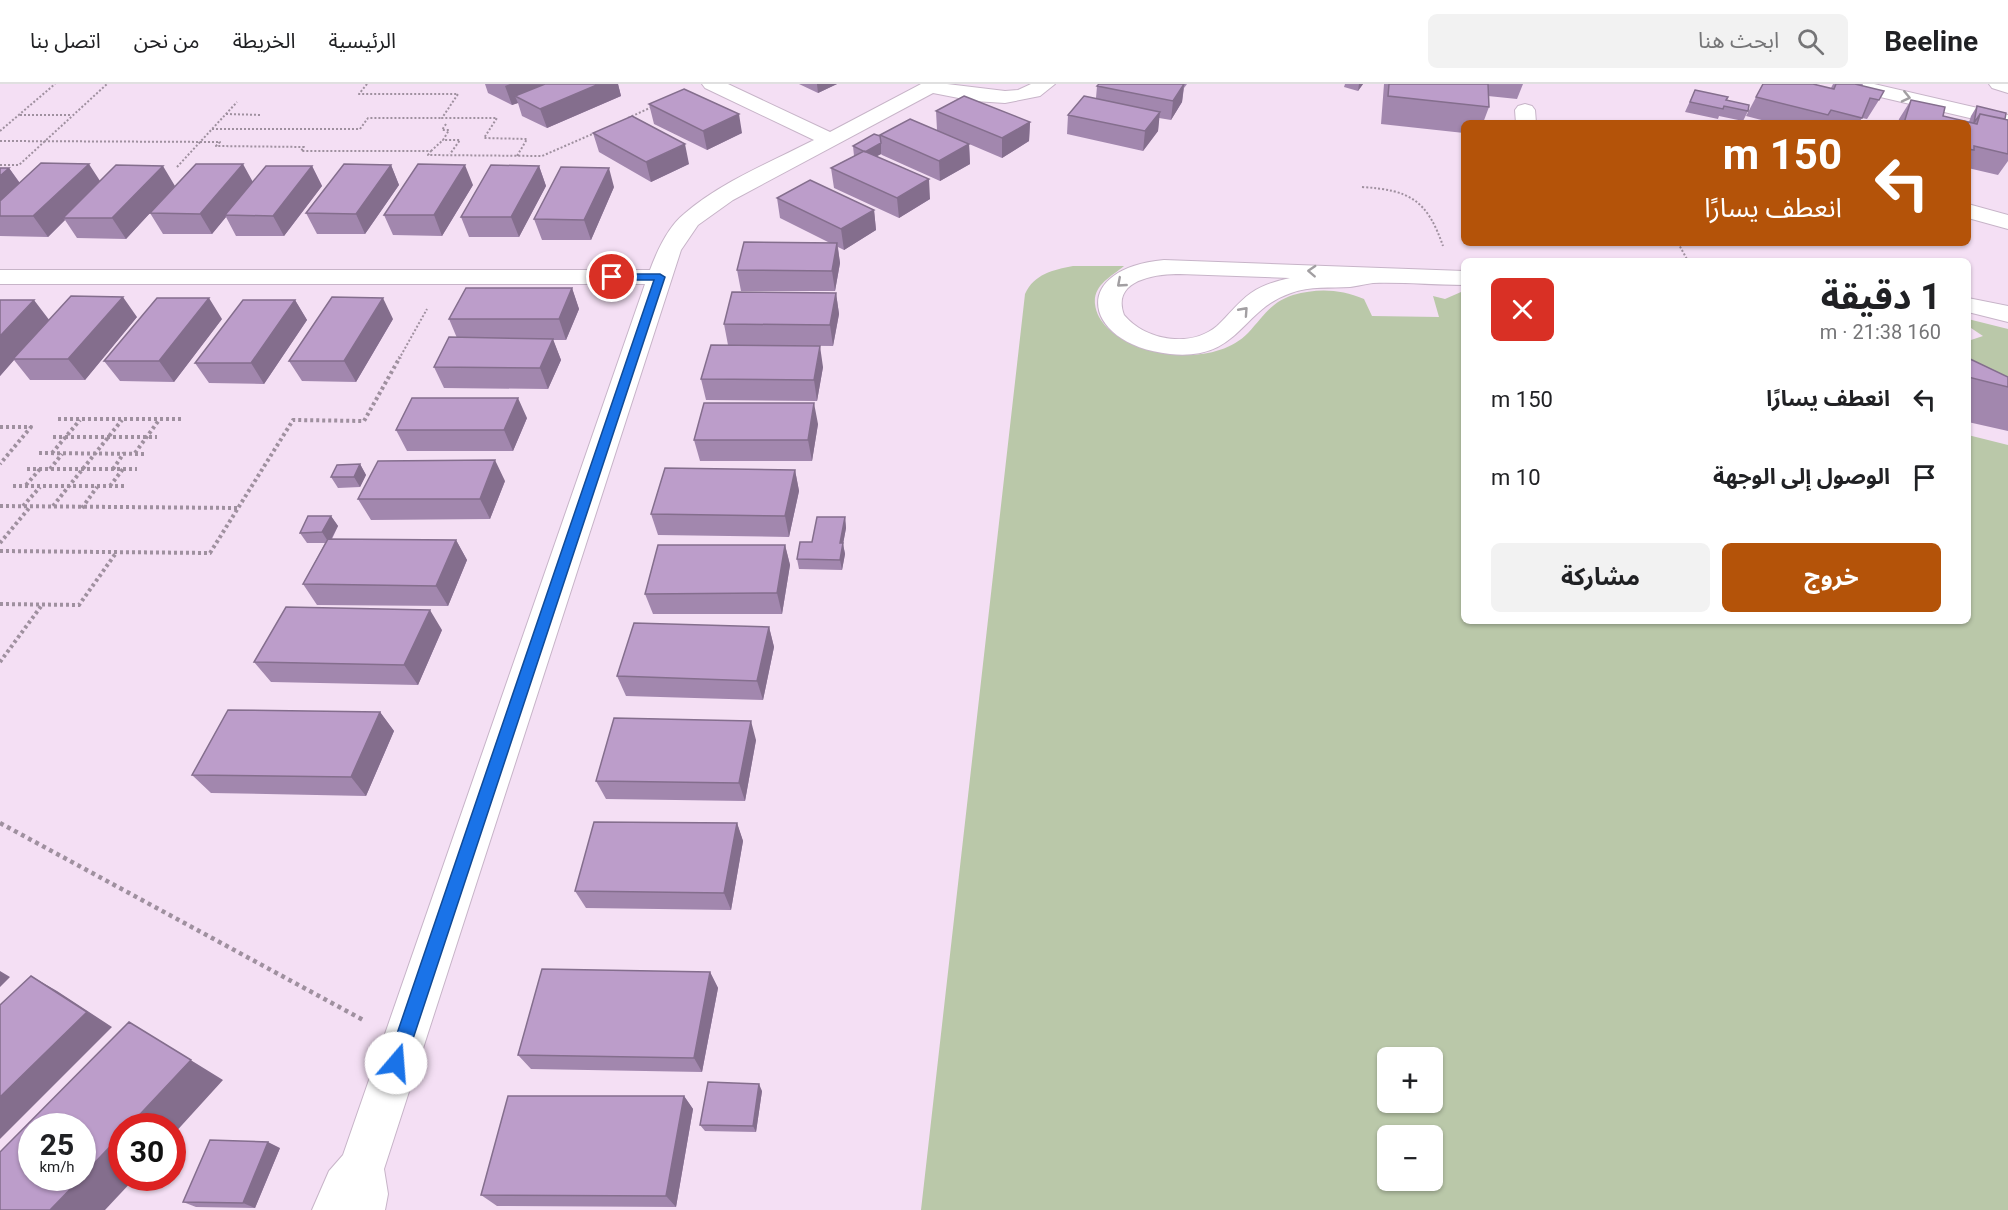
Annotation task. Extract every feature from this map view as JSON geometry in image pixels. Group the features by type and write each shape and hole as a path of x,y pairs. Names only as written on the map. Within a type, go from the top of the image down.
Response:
{"street":[{"path":"712,84 831,140"},
{"path":"335,1210 345,1187 362,1190 403,1041 669,250 678,234 706,206 933,86 1010,97 1030,93 1045,84"},
{"path":"1849,84 2008,121"},
{"path":"1999,84 2008,87"},
{"path":"1971,212 2008,222"},
{"path":"1370,276 1257,268 1158,268 1128,276 1117,284 1110,294 1108,305 1112,317 1119,326 1140,339 1167,346 1194,346 1221,337 1230,330 1246,307 1273,291 1309,282 1370,276 1459,278"},
{"path":"0,277 660,277"},
{"path":"1971,306 2008,314"}],"path":[{"path":"0,131 55,84"},
{"path":"0,165 19,165 107,84"},
{"path":"367,84 359,94 458,94 442,118"},
{"path":"177,167 237,102"},
{"path":"629,118 661,103"},
{"path":"226,114 262,115"},
{"path":"19,115 73,115"},
{"path":"212,129 360,129 368,118 497,117 484,138 527,139 517,156"},
{"path":"446,124 442,130 450,130 428,155 542,156 607,128"},
{"path":"443,140 460,140 450,155"},
{"path":"0,141 220,142 216,146 304,147 301,151 431,152"},
{"path":"1362,187 1410,196 1428,209 1459,278"},
{"path":"0,551 210,552 293,420 364,421 445,277"},
{"path":"58,420 182,419"},
{"path":"51,453 80,420"},
{"path":"52,507 122,420"},
{"path":"135,453 159,420"},
{"path":"0,427 31,427 0,464"},
{"path":"52,437 157,437"},
{"path":"39,453 146,453"},
{"path":"50,469 63,453"},
{"path":"112,469 124,453"},
{"path":"27,469 137,469"},
{"path":"26,486 40,469"},
{"path":"109,486 123,469"},
{"path":"13,486 126,486"},
{"path":"23,507 40,486"},
{"path":"82,507 98,487"},
{"path":"0,506 237,508"},
{"path":"0,543 30,506"},
{"path":"0,533 8,533"},
{"path":"0,604 79,605 117,552"},
{"path":"0,662 42,605"},
{"path":"0,823 403,1041"}],"green space":[{"path":"1073,266 1124,266 1104,282 1097,292 1095,304 1099,317 1112,332 1130,343 1175,355 1207,353 1223,349 1248,333 1273,306 1285,298 1302,293 1329,291 1346,293 1364,299 1372,316 1439,317 1433,296 1445,299 1461,292 1461,624 1971,624 1971,436 2008,445 2008,1210 921,1210 1025,294 1039,277 1051,271"},
{"path":"1971,320 2008,329 2008,416 1971,398 1971,340 1983,336 1971,328"}],"building":[{"path":"545,84 599,84 540,109 515,96"},
{"path":"1099,84 1184,84 1173,101 1097,86"},
{"path":"1389,84 1488,84 1489,107 1388,96"},
{"path":"1763,84 1813,84 1834,89 1836,84 1855,84 1884,91 1879,100 1870,98 1862,118 1831,110 1828,115 1756,97"},
{"path":"684,89 739,114 703,131 649,104"},
{"path":"1695,90 1728,97 1726,100 1749,105 1748,111 1724,106 1723,109 1690,102"},
{"path":"964,96 1030,122 1002,138 936,111"},
{"path":"1084,96 1160,112 1145,131 1068,115"},
{"path":"1911,100 1945,107 1943,116 1960,120 1905,120"},
{"path":"1977,106 2006,113 2005,119 1980,114 1974,123"},
{"path":"1980,114 2008,120 2008,154 1974,146 1974,150 1971,150 1971,123 1977,124"},
{"path":"632,116 685,144 646,162 593,133"},
{"path":"910,119 969,144 939,161 880,135"},
{"path":"874,134 880,136 881,143 865,152 853,146"},
{"path":"864,151 929,179 897,198 831,168"},
{"path":"41,163 89,164 33,216 0,216 0,201"},
{"path":"196,164 243,164 200,214 150,213"},
{"path":"344,164 391,165 356,214 306,213"},
{"path":"418,164 465,165 434,215 384,215"},
{"path":"116,165 163,166 112,218 63,218"},
{"path":"491,165 539,166 511,217 461,217"},
{"path":"266,166 312,166 273,216 225,215"},
{"path":"561,167 609,168 584,220 534,219"},
{"path":"0,168 9,168 0,176"},
{"path":"810,180 874,210 841,229 777,198"},
{"path":"744,242 837,243 832,271 737,270"},
{"path":"466,288 572,288 559,319 449,319"},
{"path":"732,292 836,293 830,325 724,324"},
{"path":"71,296 123,297 68,359 13,359"},
{"path":"332,297 383,298 344,361 289,361"},
{"path":"157,298 209,298 159,361 104,361"},
{"path":"0,300 34,300 0,336"},
{"path":"243,300 295,300 251,363 195,363"},
{"path":"449,337 553,339 540,368 434,367"},
{"path":"711,345 820,346 814,380 701,379"},
{"path":"1971,359 2008,377 2008,387 1971,378"},
{"path":"412,398 518,398 504,430 396,430"},
{"path":"704,403 814,403 808,440 694,440"},
{"path":"495,460 480,499 358,499 378,461"},
{"path":"360,464 354,477 331,477 337,465"},
{"path":"665,468 795,470 785,516 651,514"},
{"path":"308,516 331,516 322,532 300,533"},
{"path":"817,517 845,517 840,543 843,543 840,560 797,559 800,542 812,542"},
{"path":"328,539 456,540 436,586 303,584"},
{"path":"658,545 785,545 777,593 645,594"},
{"path":"286,607 430,610 404,665 254,662"},
{"path":"634,623 769,627 757,681 617,676"},
{"path":"228,710 380,712 351,777 192,775"},
{"path":"614,718 751,721 739,783 596,781"},
{"path":"594,822 737,823 724,893 575,891"},
{"path":"542,969 710,972 694,1058 518,1055"},
{"path":"31,976 87,1012 0,1097 0,1005"},
{"path":"129,1022 191,1060 141,1113 108,1113 108,1149 96,1161 96,1113 39,1113"},
{"path":"708,1082 759,1084 753,1126 700,1125"},
{"path":"508,1096 684,1096 666,1196 481,1195"},
{"path":"18,1134 18,1191 68,1191 50,1210 0,1210 0,1152"},
{"path":"210,1140 268,1142 243,1203 183,1202"}],"route":[{"path":"396,1063 660,277 612,277"}]}
